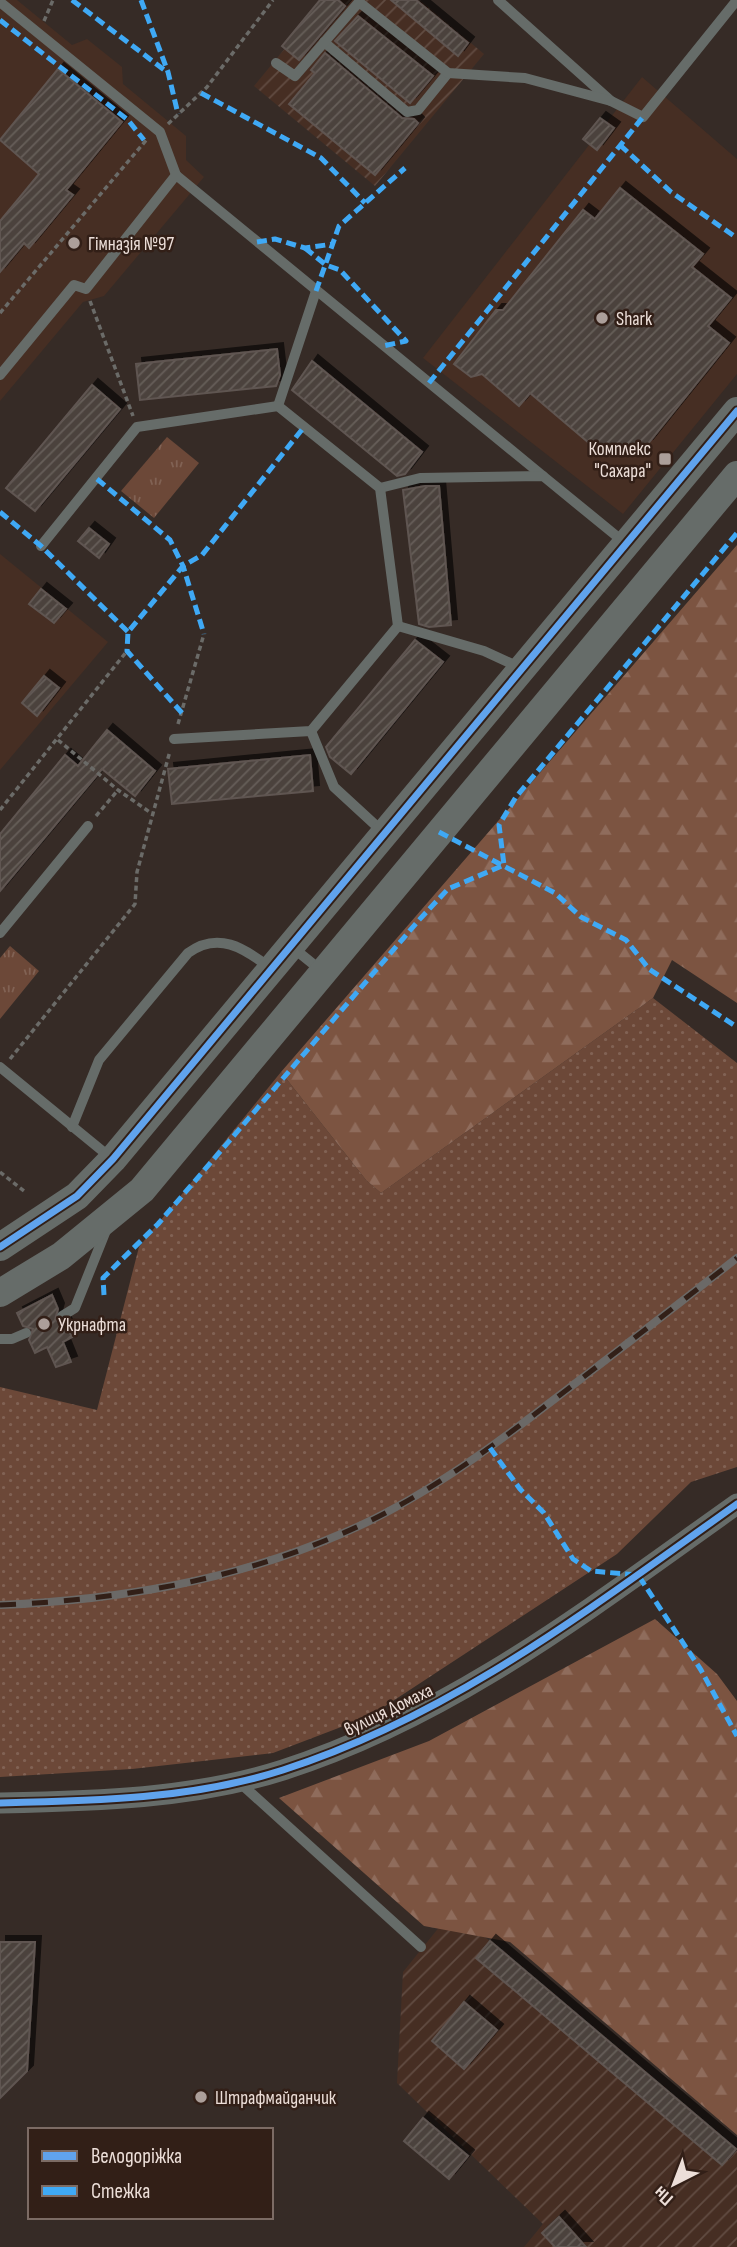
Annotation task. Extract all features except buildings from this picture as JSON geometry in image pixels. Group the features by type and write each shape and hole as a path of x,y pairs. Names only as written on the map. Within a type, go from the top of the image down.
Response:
{"street":[{"path":"7,1239 77,1196 113,1159 387,834 737,411"},
{"path":"0,1293 61,1256 111,1219 142,1190 737,475"},
{"name":"вулиця Домаха","path":"0,1803 116,1800 165,1795 281,1771 360,1742 422,1713 537,1645 737,1504"}],"lane":[{"path":"276,63 295,76 359,2 448,74 525,78 611,101 643,117 737,1"},
{"path":"0,2 160,132 176,174 627,544"},
{"path":"503,2 611,101"},
{"path":"324,42 407,112 418,110 448,74"},
{"path":"0,375 74,285 86,289 176,174"},
{"path":"278,406 316,291"},
{"path":"41,546 137,427 278,406 380,488 398,626 311,731 174,739"},
{"path":"380,488 420,478 543,476"},
{"path":"398,626 484,651 524,669"},
{"path":"311,731 334,787 387,834"},
{"path":"0,933 88,826"},
{"path":"72,1127 99,1060 188,953 207,944 233,944 272,969"},
{"path":"292,947 323,972"},
{"path":"1,1068 113,1159"},
{"path":"62,1316 75,1308 111,1219"},
{"path":"0,1339 12,1339 26,1333"},
{"path":"237,1780 421,1947"}],"path":[{"path":"0,313 144,140 160,132 207,87 273,0"},
{"path":"86,289 137,427"},
{"path":"1,1068 135,904 137,872 151,813 204,634"},
{"path":"0,810 127,651"},
{"path":"58,740 118,790 151,813"},
{"path":"88,826 118,790"},
{"path":"0,1172 24,1191"}],"shaded area":[{"name":"Гімназія №97","path":"0,0 17,0 72,45 87,39 122,67 123,84 186,136 186,160 204,177 104,296 83,302 0,401"},
{"path":"325,0 420,0 484,54 375,186 254,86"},
{"path":"642,77 737,159 737,374 623,514 423,358"},
{"path":"0,554 108,642 0,770"},
{"path":"453,1910 737,2151 737,2247 524,2247 543,2224 397,2083 403,1972"}],"green space":[{"path":"167,437 199,463 154,518 121,491"},
{"path":"737,545 737,1003 672,960 653,998 381,1193 366,1180 281,1072"},
{"path":"10,946 39,971 0,1019 0,958"},
{"path":"653,998 737,1063 737,1467 691,1482 617,1554 370,1716 273,1753 132,1769 0,1777 0,1387 97,1410 139,1247 281,1072 366,1180 381,1193"},
{"path":"655,1619 717,1674 737,1701 737,2135 510,1942 424,1926 279,1798 429,1741"}],"railway":[{"path":"0,1605 131,1593 216,1576 300,1550 369,1521 424,1491 502,1438 737,1258"}],"marked path":[{"path":"72,0 167,72"},
{"path":"141,0 168,72 178,114"},
{"path":"0,20 128,120 144,140"},
{"path":"201,93 321,158 365,203"},
{"path":"429,383 643,117"},
{"path":"620,145 671,192 737,238"},
{"path":"316,291 339,226 405,168"},
{"path":"257,242 275,239 305,248 333,244"},
{"path":"305,248 326,265 340,270 406,341 383,346"},
{"path":"182,713 127,651 128,632 183,566 202,555 304,427"},
{"path":"97,479 170,540 183,566 204,634"},
{"path":"0,512 41,546 128,632"},
{"path":"104,1295 103,1278 158,1224 419,920 448,889 504,865 499,825 516,797 737,533"},
{"path":"439,832 555,893 581,917 626,940 649,969 737,1027"},
{"path":"490,1448 520,1489 544,1513 573,1559 591,1571 638,1575 701,1670 737,1736"}],"cycle path":[{"path":"0,1247 77,1196 113,1159 737,411"},
{"path":"0,1803 179,1793 249,1780 345,1747 405,1720 519,1655 575,1619 737,1504"}],"place":[{"name":"Гімназія №97","path":"74,243"},
{"name":"Shark","path":"602,318"},
{"name":"Комплекс \"Сахара\"","path":"665,459"},
{"name":"Укрнафта","path":"44,1324"},
{"name":"Штрафмайданчик","path":"201,2097"}]}
